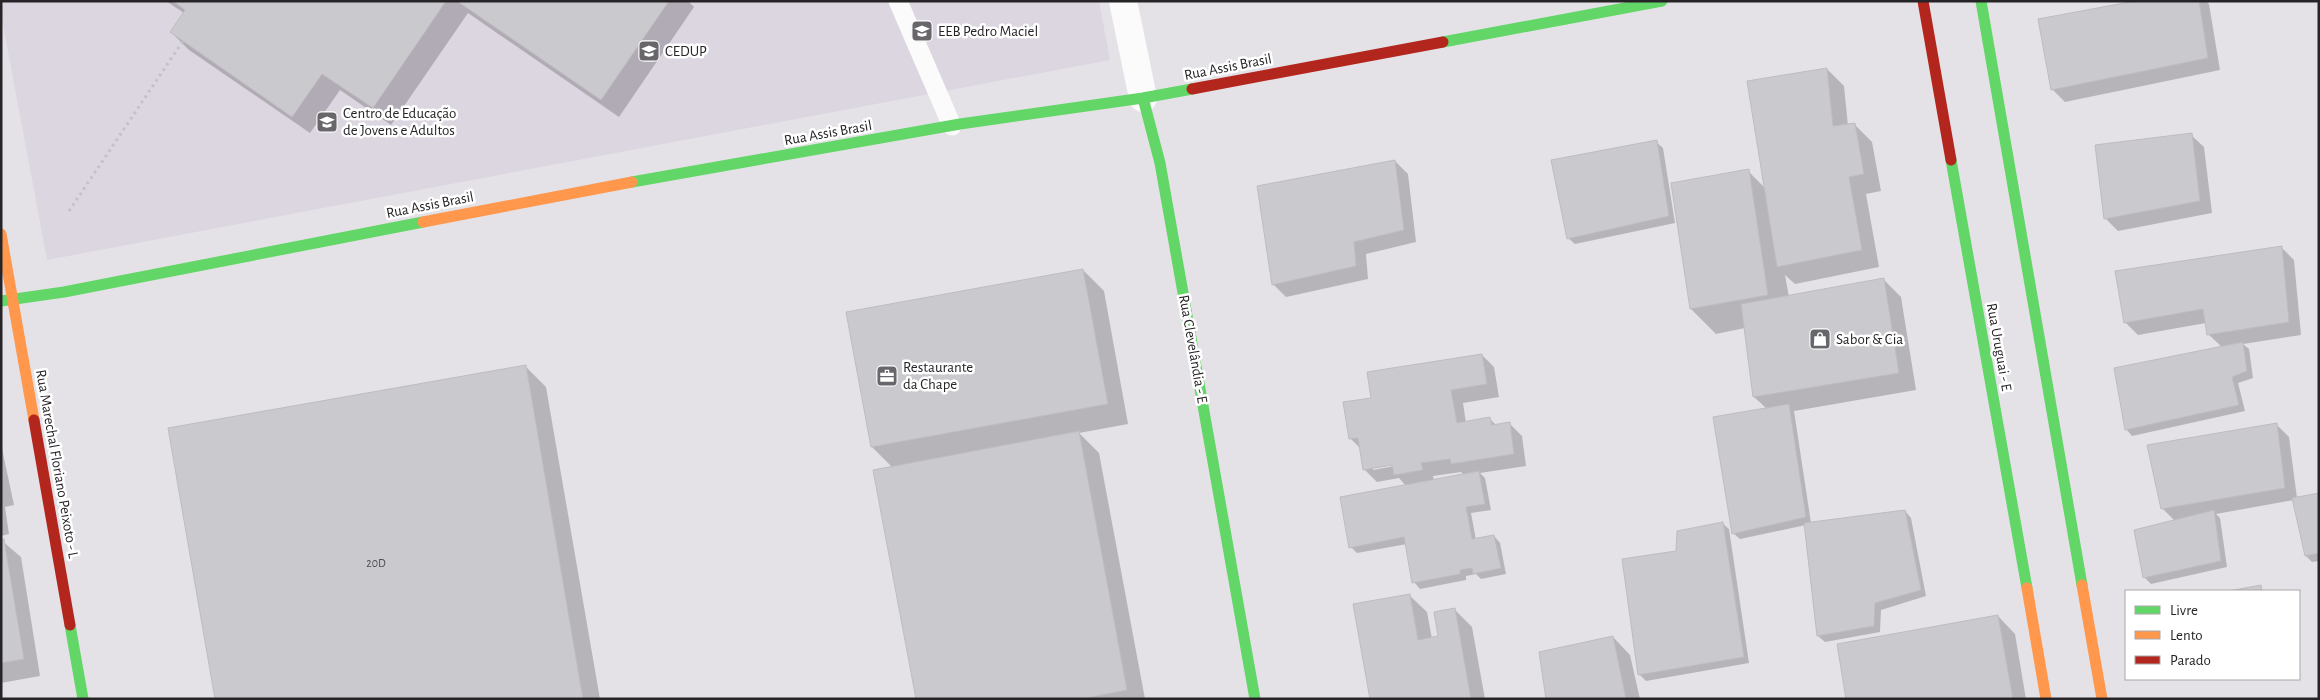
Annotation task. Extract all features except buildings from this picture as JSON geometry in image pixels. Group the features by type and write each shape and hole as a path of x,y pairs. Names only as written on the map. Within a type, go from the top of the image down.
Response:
{"street":[{"name":"Rua Clevelândia - E","path":"1123,1 1143,98 1160,163 1255,699"},
{"name":"Rua Assis Brasil","path":"7,300 64,292 539,200 952,126 1143,98 1662,1"},
{"name":"Rua Uruguai - E","path":"1923,1 2046,699"},
{"path":"1981,1 2102,699"},
{"name":"Rua Marechal Floriano Peixoto - L","path":"1,234 7,300 80,698"}],"lane":[{"path":"898,1 952,126"}],"path":[{"path":"69,211 183,41"}],"shaded area":[{"name":"Centro de Educação de Jovens e Adultos","path":"1,1 1099,1 1110,60 47,260 1,14"}],"traffic: fast":[{"path":"1443,42 1662,1"},
{"path":"1981,1 2082,585"},
{"path":"632,182 960,124 1143,98 1192,89"},
{"path":"1143,98 1160,163 1255,699"},
{"path":"1951,160 2027,588"},
{"path":"1,301 64,292 423,222"},
{"path":"70,625 83,699"}],"traffic: slow":[{"path":"423,222 632,182"},
{"path":"1,234 34,420"},
{"path":"2082,585 2102,699"},
{"path":"2027,588 2046,699"}],"traffic: jam":[{"path":"1923,1 1951,160"},
{"path":"1192,89 1443,42"},
{"path":"34,420 70,625"}],"place":[{"name":"EEB Pedro Maciel","path":"922,31"},
{"name":"CEDUP","path":"649,51"},
{"name":"Centro de Educação de Jovens e Adultos","path":"327,122"},
{"name":"Sabor & Cia","path":"1820,339"},
{"name":"Restaurante da Chape","path":"887,376"}]}
